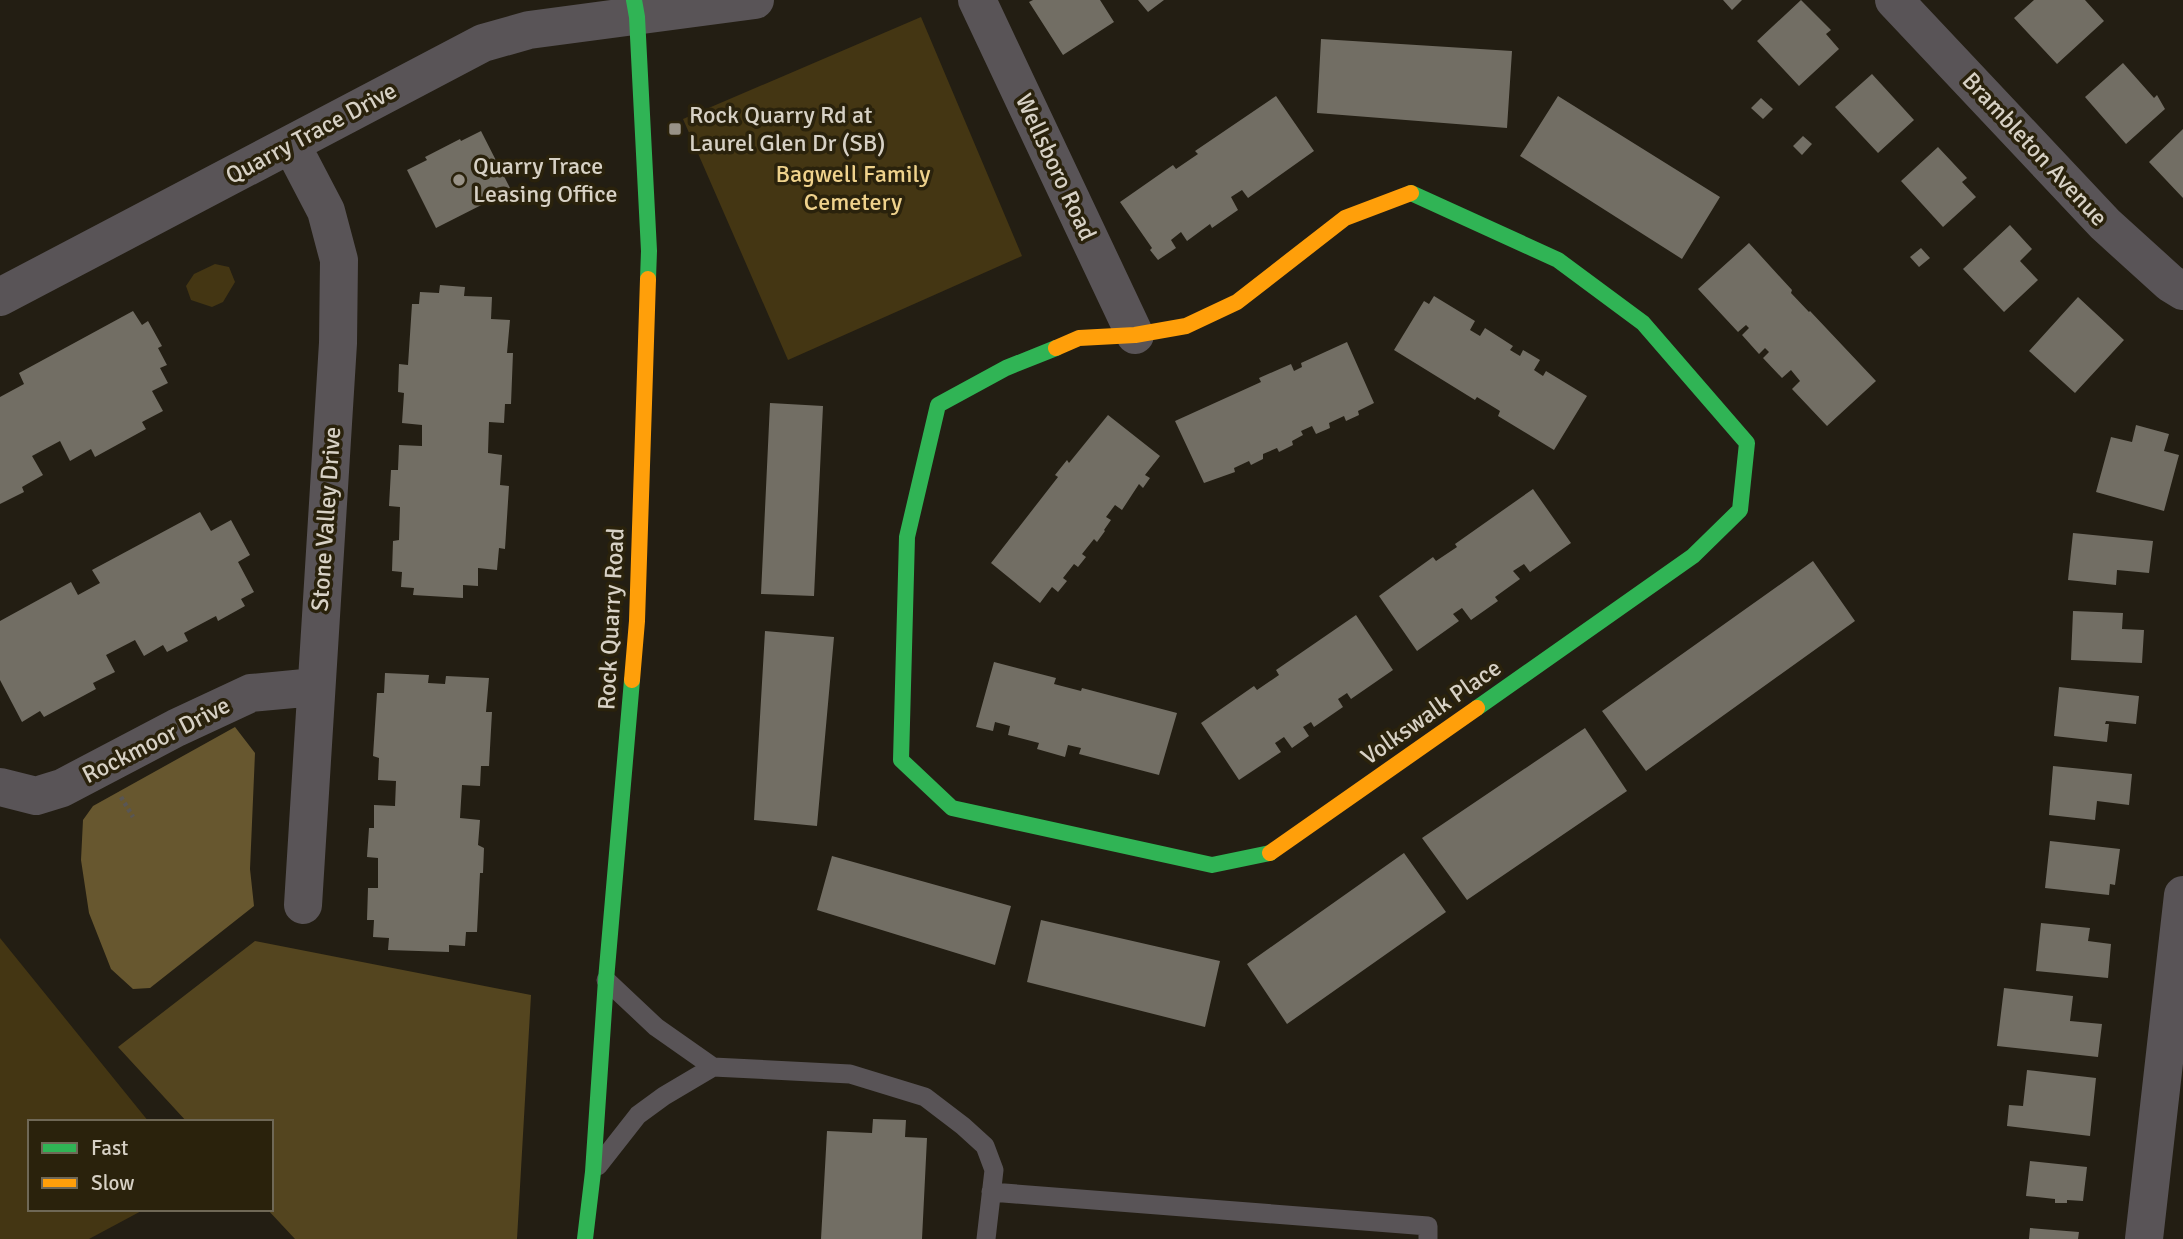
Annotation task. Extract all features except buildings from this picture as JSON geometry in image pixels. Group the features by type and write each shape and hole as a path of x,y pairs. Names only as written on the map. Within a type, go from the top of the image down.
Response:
{"street":[{"name":"Quarry Trace Drive","path":"0,298 483,44 529,30 635,8 755,0"},
{"name":"Wellsboro Road","path":"977,0 1135,335"},
{"name":"Brambleton Avenue","path":"1894,0 2105,224 2170,283 2183,291"},
{"name":"Rock Quarry Road","path":"585,1239 593,1172 606,980 637,621 649,251 635,8"},
{"name":"Stone Valley Drive","path":"291,144 326,211 339,260 338,343 303,905"},
{"name":"Volkswalk Place","path":"1411,193 1558,260 1643,323 1746,443 1740,510 1693,556 1271,853 1212,865 952,808 901,760 907,537 938,405 1006,368 1079,338 1135,335 1186,326 1237,302 1345,218 1411,193"},
{"name":"Rockmoor Drive","path":"0,787 36,796 62,788 176,728 251,693 315,687"},
{"path":"2144,1239 2183,895"}],"lane":[{"path":"606,980 656,1027 713,1067 850,1074 925,1097 985,1146 994,1170 986,1239"},
{"path":"593,1172 638,1115 713,1067"},
{"path":"991,1192 1428,1226 1428,1239"}],"green space":[{"name":"Bagwell Family Cemetery","path":"921,17 1022,256 788,360 683,119"},
{"path":"215,264 229,267 235,282 223,302 212,307 191,300 186,286 194,274"},
{"path":"0,938 147,1120 28,1120 28,1211 141,1211 89,1239 0,1239"}],"shaded area":[{"path":"235,727 255,753 250,869 254,906 150,988 133,989 111,969 89,913 81,860 83,820 93,806"},
{"path":"255,941 531,995 517,1239 295,1239 269,1211 273,1211 273,1120 185,1120 118,1047"}],"traffic: fast":[{"path":"634,0 649,251 648,279"},
{"path":"1411,193 1558,260 1643,323 1747,443 1740,510 1693,556 1477,708"},
{"path":"1056,348 1006,368 938,405 907,537 901,760 952,808 1212,865 1270,853"},
{"path":"585,1239 593,1172 606,980 632,680"}],"traffic: slow":[{"path":"1056,348 1079,338 1135,335 1186,326 1237,302 1345,218 1411,193"},
{"path":"632,680 637,621 648,279"},
{"path":"1270,853 1477,708"}],"place":[{"name":"Rock Quarry Rd at Laurel Glen Dr (SB)","path":"675,129"},
{"name":"Quarry Trace Leasing Office","path":"459,180"}]}
